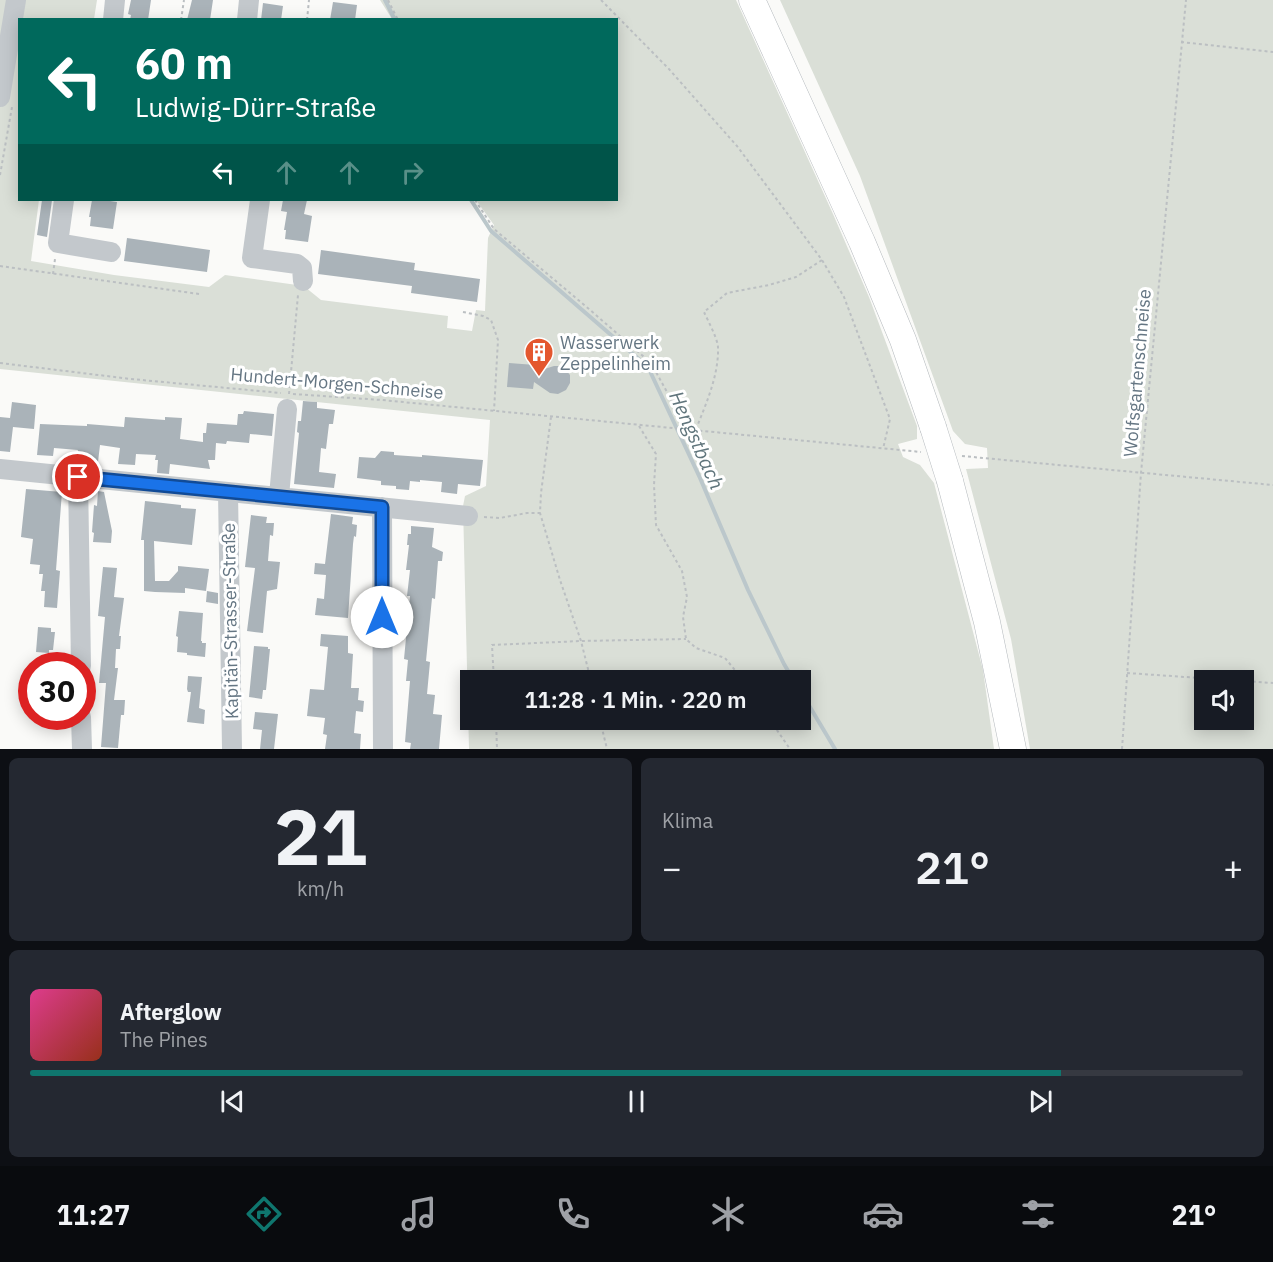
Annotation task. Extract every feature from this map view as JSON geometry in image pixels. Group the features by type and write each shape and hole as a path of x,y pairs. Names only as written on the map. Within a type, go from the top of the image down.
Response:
{"main road":[{"path":"753,0 862,242 903,340 950,482 987,622 1013,749"}],"street":[{"path":"6,99 12,67 16,0"},
{"path":"112,18 115,0"},
{"path":"246,18 249,0"},
{"path":"64,201 58,243 111,252"},
{"path":"260,201 252,258 297,264 302,268 303,281"},
{"path":"279,496 288,401"},
{"path":"0,470 468,516"},
{"path":"78,477 81,652"},
{"name":"Kapitän-Strasser-Straße","path":"228,492 231,749"},
{"path":"382,507 383,749"},
{"path":"81,730 82,749"}],"path":[{"path":"181,18 184,0"},
{"path":"307,18 309,0"},
{"path":"388,0 397,18"},
{"path":"601,0 668,68 737,147 822,260 844,297 890,419 882,448"},
{"name":"Wolfsgartenschneise","path":"1122,749 1141,473 1186,0"},
{"path":"1181,42 1273,52"},
{"path":"0,176 6,99"},
{"path":"476,201 494,229 651,363 686,430 925,452"},
{"path":"696,430 716,370 718,345 704,312 727,293 796,277 822,260"},
{"path":"0,266 199,294"},
{"path":"288,401 299,289 303,281"},
{"path":"463,312 491,320 498,340 494,411"},
{"name":"Hundert-Morgen-Schneise","path":"0,363 288,401 382,400 686,430"},
{"path":"551,417 540,513 588,670"},
{"path":"638,425 656,454 654,485 656,525 682,571 687,597 683,617 686,639 696,648 725,658 735,670"},
{"path":"954,455 1273,485"},
{"path":"500,518 540,513"},
{"path":"493,670 492,645 686,639"},
{"path":"1126,673 1273,683"},
{"path":"496,730 497,749"},
{"path":"602,730 607,749"},
{"path":"777,730 790,749"}],"shaded area":[{"path":"0,0 97,0 94,18 18,18 18,201 39,201 31,261 114,275 209,287 225,275 297,285 305,287 321,300 448,316 447,328 472,331 476,310 485,311 488,238 494,225 477,201 618,201 618,18 391,18 380,0 736,0 869,297 917,426 917,439 898,444 903,457 920,465 934,483 983,670 994,749 469,749 469,730 811,730 811,670 467,670 463,506 465,496 486,486 490,420 0,369"},
{"path":"780,0 1273,0 1273,749 1030,749 1011,639 966,469 988,468 987,448 965,444 953,431 860,176"}],"building":[{"path":"131,0 151,0 148,18 130,18 131,15 128,14"},
{"path":"192,0 213,0 210,18 188,18"},
{"path":"333,2 357,5 355,18 330,18"},
{"path":"263,3 283,6 281,18 261,18"},
{"path":"42,201 52,201 47,237 37,235"},
{"path":"92,201 117,202 113,229 90,226 91,217 89,217"},
{"path":"283,201 307,201 304,214 312,216 308,242 285,239 287,212 281,211"},
{"path":"127,238 210,250 207,272 124,261"},
{"path":"321,250 415,263 414,270 480,279 477,302 411,293 412,286 318,274"},
{"name":"Wasserwerk Zeppelinheim","path":"509,363 535,365 535,372 562,366 570,375 570,383 566,390 558,394 550,393 534,382 533,389 507,387"},
{"path":"303,401 317,402 317,408 335,410 333,424 329,424 326,449 321,448 319,472 336,474 334,488 294,484 298,421 301,421"},
{"path":"12,402 36,405 34,429 13,427 10,452 0,451 0,417 10,418"},
{"path":"244,411 274,414 272,436 250,434 249,443 227,441 226,444 216,443 215,460 208,460 210,469 170,464 169,474 157,473 156,455 136,454 135,465 118,464 120,448 100,445 99,467 80,465 81,455 77,454 78,450 54,448 53,456 37,455 40,424 124,427 125,417 165,420 165,417 182,418 180,439 203,442 203,433 206,433 207,423 237,425 238,414 243,414"},
{"path":"381,451 394,452 394,455 483,460 480,486 458,484 457,494 441,492 442,482 410,481 409,490 381,485 381,481 357,478 359,457 375,458"},
{"path":"26,489 62,492 56,570 60,571 57,608 44,607 45,591 41,591 43,574 39,574 40,565 30,564 33,539 21,537"},
{"path":"98,491 104,492 112,531 111,543 93,542 94,505 97,506"},
{"path":"145,501 196,509 192,545 154,541 155,581 169,581 178,571 178,566 209,569 206,591 185,588 185,593 144,591 144,540 141,540"},
{"path":"331,514 353,517 352,524 357,525 353,544 348,618 315,615 317,598 324,599 326,575 314,574 315,563 325,564"},
{"path":"251,515 267,517 266,523 274,523 273,536 270,535 268,561 280,562 277,589 267,591 263,633 247,631 255,568 245,567"},
{"path":"411,526 434,528 432,547 443,552 442,561 438,561 435,599 432,598 426,661 430,662 427,694 435,695 433,714 442,715 439,749 410,749 411,743 405,742 410,681 406,681 408,660 404,659 410,596 407,596 410,570 406,570 408,534 411,534"},
{"path":"103,567 117,568 114,597 124,598 119,636 121,636 120,649 116,649 115,668 118,668 114,700 125,700 118,748 101,747 106,683 99,683 105,617 98,616"},
{"path":"207,591 218,593 218,604 206,602"},
{"path":"179,611 203,613 201,641 206,643 205,657 177,652"},
{"path":"38,627 51,628 51,632 55,632 53,650 36,652"},
{"path":"321,634 348,636 348,653 353,654 351,688 359,688 358,700 364,701 363,712 356,711 354,733 361,734 360,749 325,749 327,735 323,734 325,718 307,716 310,689 324,690 328,647 320,646"},
{"path":"254,646 270,649 266,690 263,690 262,699 249,697"},
{"path":"188,676 202,677 199,708 205,710 204,724 187,722 191,692 187,689"},
{"path":"255,712 278,714 274,749 260,749 262,730 253,729"}],"waterway":[{"name":"Hengstbach","path":"385,0 394,18"},
{"name":"Hengstbach","path":"472,201 491,231 648,367 700,478 748,590 788,670"},
{"name":"Hengstbach","path":"811,709 835,749"}],"place":[{"name":"Wasserwerk Zeppelinheim","path":"539,378"}],"route":[{"path":"78,477 382,507 382,617"}]}
